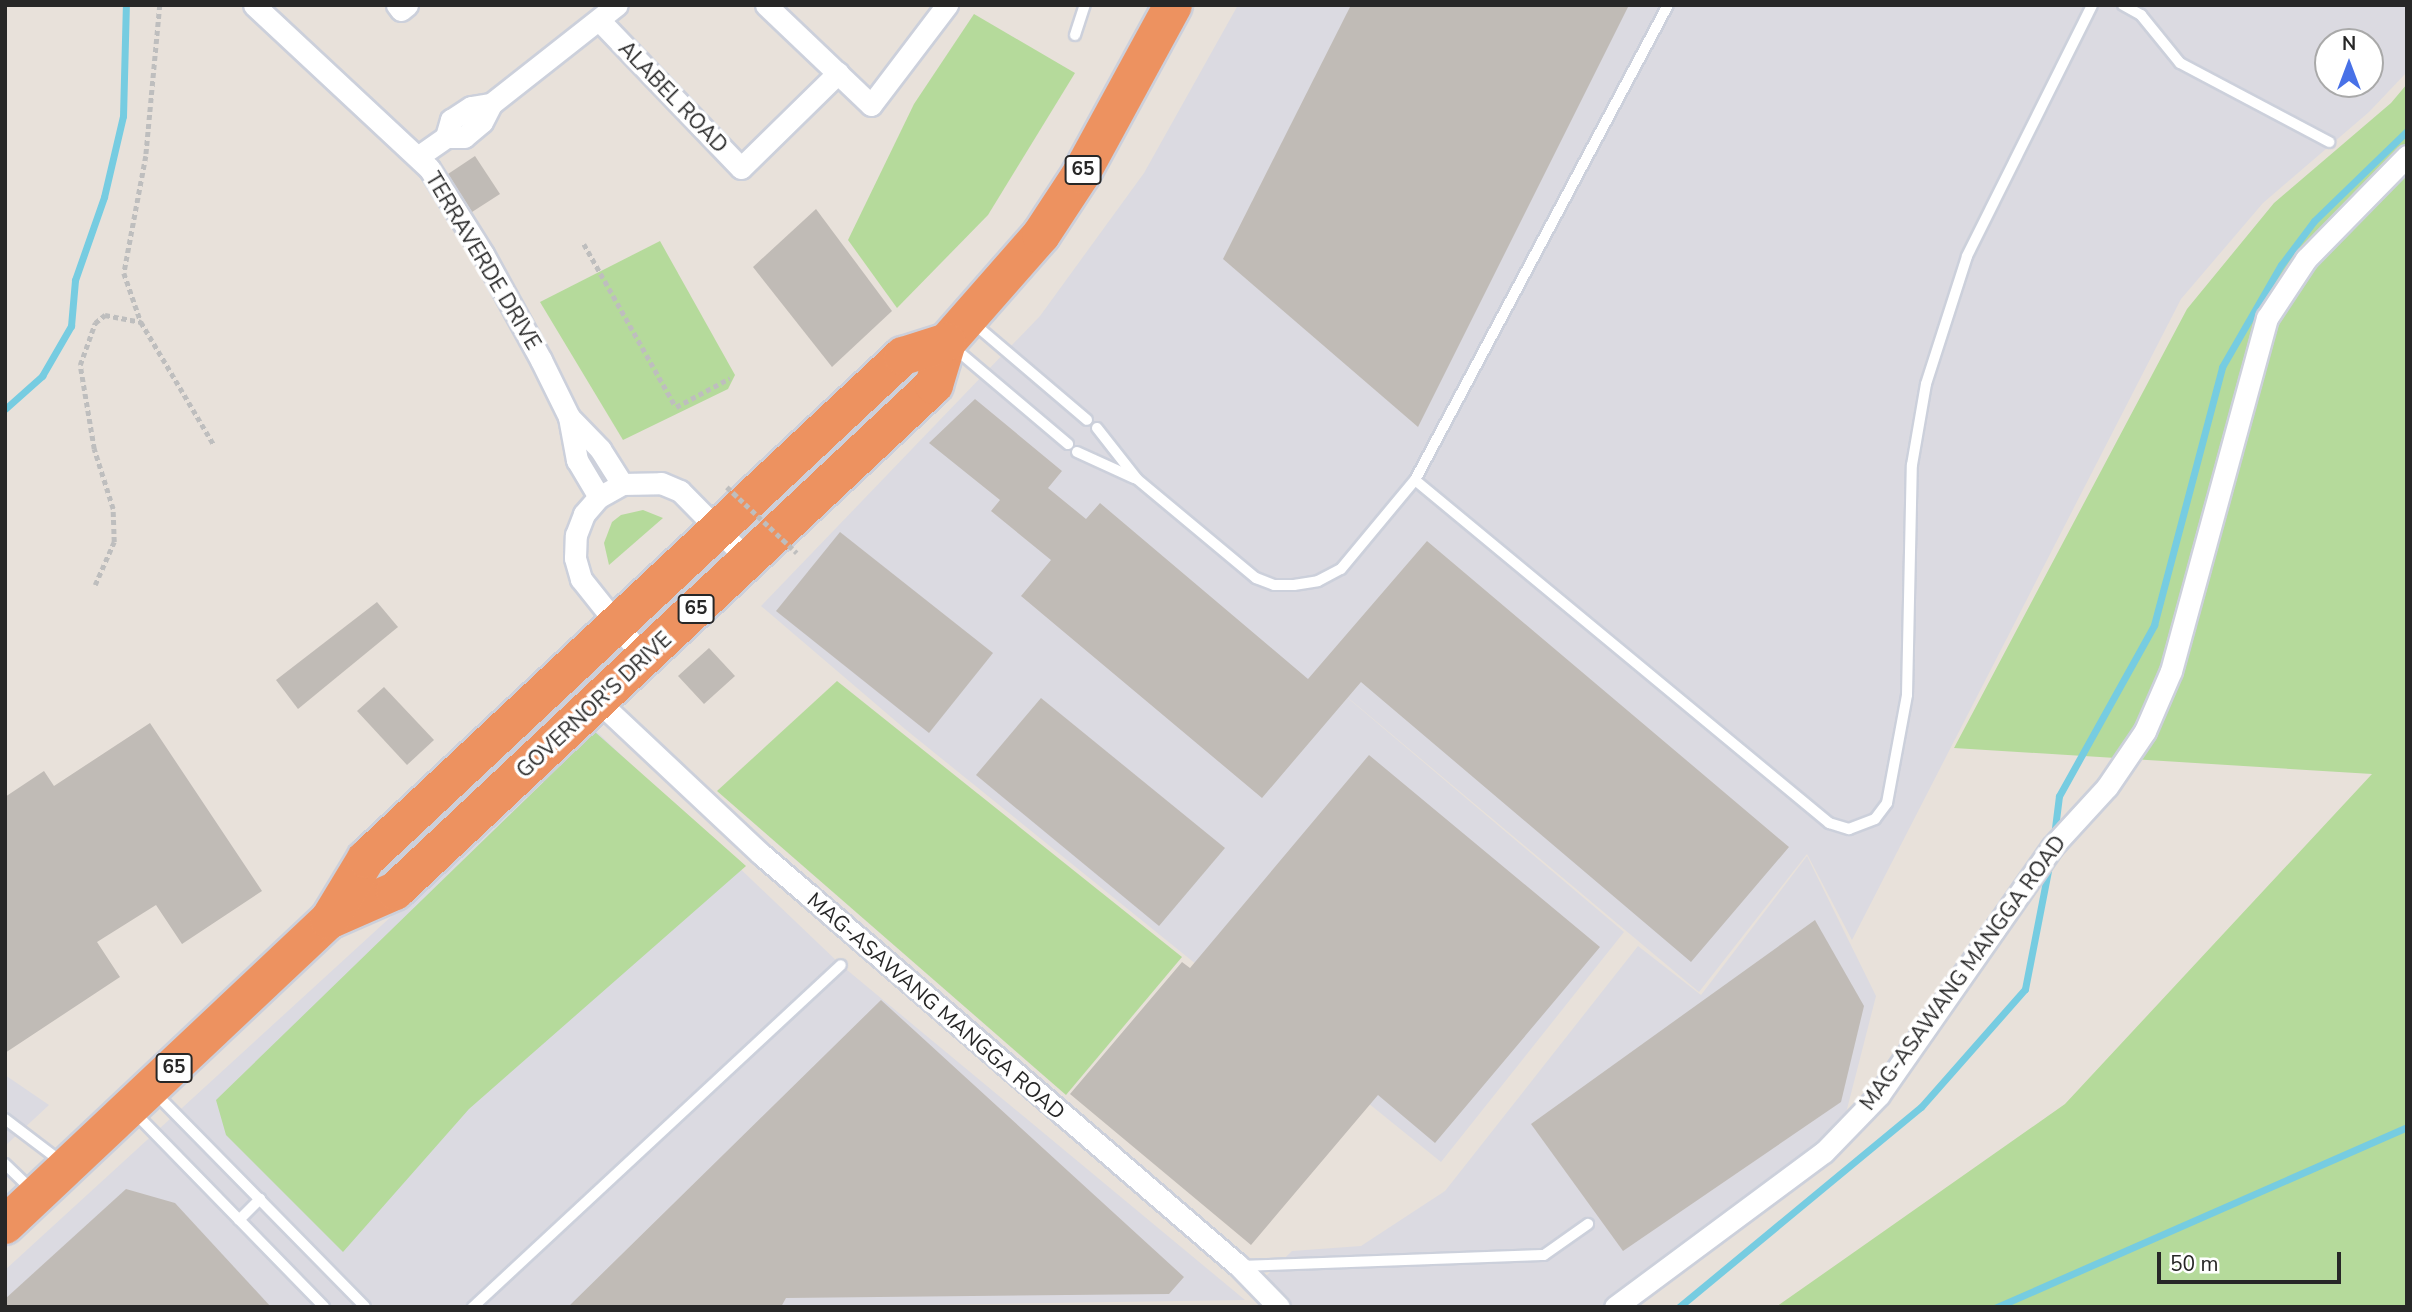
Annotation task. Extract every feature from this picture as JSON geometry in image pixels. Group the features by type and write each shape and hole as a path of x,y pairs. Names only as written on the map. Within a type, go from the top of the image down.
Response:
{"highway":[{"name":"GOVERNOR'S DRIVE","path":"329,920 395,891 934,385 958,330 1062,205 1173,5"},
{"name":"GOVERNOR'S DRIVE","path":"16,1212 141,1099 329,920 366,859 618,626 903,356 958,330"}],"street":[{"name":"TERRAVERDE DRIVE","path":"254,5 419,156 490,266 569,417 600,449 622,484"},
{"path":"419,156 446,137 451,120 471,107 491,104 617,5"},
{"path":"766,5 871,105 943,8"},
{"name":"ALABEL ROAD","path":"599,20 741,168 838,73"},
{"name":"MAG-ASAWANG MANGGA ROAD","path":"1615,1307 1824,1152 1870,1105 2052,847 2107,786 2145,731 2171,671 2267,318 2306,259 2407,156"},
{"name":"TERRAVERDE DRIVE","path":"569,417 576,460 599,497"},
{"path":"644,658 581,579 575,558 576,535 584,514 599,497 622,484 661,483 680,491 748,560"},
{"name":"MAG-ASAWANG MANGGA ROAD","path":"598,701 761,854 1239,1266 1279,1307"}],"lane":[{"path":"1075,35 1085,5"},
{"path":"1097,428 1137,479 1256,578 1274,585 1318,581 1341,569 1415,480 1668,5"},
{"path":"1415,480 1829,823 1849,829 1875,819 1886,803 1907,695 1912,465 1926,384 1966,256 2092,5"},
{"path":"2123,5 2141,15 2180,63 2329,142"},
{"path":"958,330 1087,421"},
{"path":"958,330 1068,444"},
{"path":"1077,452 1137,479"},
{"path":"473,1307 841,965"},
{"path":"141,1099 260,1199 365,1307"},
{"path":"141,1099 239,1220 324,1307"},
{"path":"5,1119 68,1167"},
{"path":"5,1164 16,1212"},
{"path":"239,1220 260,1199"},
{"path":"1239,1266 1544,1255 1588,1224"}],"path":[{"path":"160,5 146,156 124,273 141,322 214,445"},
{"path":"584,244 676,407 730,378"},
{"path":"95,585 114,542 113,509 94,449 80,365 95,323 105,315 141,322"},
{"path":"727,487 797,553"}],"shaded area":[{"path":"1238,5 2407,5 2406,73 2384,96 2384,28 2314,28 2314,98 2382,98 2263,203 2181,299 1852,940 1807,854 1699,992 1297,655 1624,932 1441,1162 905,729 761,606 1040,316 1144,173"},
{"path":"595,730 841,965 1245,1300 796,1307 5,1307 5,1270"},
{"path":"1807,856 1876,996 1844,1121 1748,1199 1600,1307 1290,1307 1263,1279 1292,1251 1361,1246 1445,1191 1638,946 1701,995"},
{"path":"5,1075 49,1105 5,1146"}],"green space":[{"path":"974,14 1075,73 988,215 897,308 848,240 914,104"},
{"path":"2407,84 2407,1307 1776,1307 2065,1104 2372,774 1954,748 2187,309 2274,203 2391,103"},
{"path":"660,241 735,375 728,389 623,440 540,302"},
{"path":"643,510 663,518 609,565 604,543 612,522 621,515"},
{"path":"837,681 1182,957 1066,1095 717,791"},
{"path":"595,732 746,866 469,1109 343,1252 226,1135 216,1100"}],"building":[{"path":"1351,5 1629,5 1418,427 1223,259"},
{"path":"475,156 500,194 472,212 448,174"},
{"path":"816,209 892,311 832,367 753,267"},
{"path":"975,399 1062,471 1048,488 1086,519 1100,503 1308,679 1427,541 1789,847 1691,962 1361,682 1262,798 1021,596 1051,560 991,511 1000,500 929,443"},
{"path":"840,532 993,653 929,733 776,611"},
{"path":"377,602 398,627 298,709 276,680"},
{"path":"709,648 735,676 704,704 678,676"},
{"path":"384,687 434,740 407,765 357,711"},
{"path":"1041,698 1225,848 1159,926 976,775"},
{"path":"150,723 262,891 182,944 156,905 97,942 120,977 5,1053 5,797 44,771 54,786"},
{"path":"1369,755 1600,947 1435,1143 1378,1095 1251,1245 1070,1094 1182,962 1190,968"},
{"path":"1815,920 1864,1006 1841,1102 1623,1251 1531,1124"},
{"path":"881,1000 1184,1277 1169,1294 786,1298 781,1307 568,1307"},
{"path":"126,1189 175,1203 271,1307 5,1307 5,1299"}],"waterway":[{"path":"5,409 42,376 71,326 75,280 104,197 123,116 126,5"},
{"path":"2054,836 2059,796 2154,625 2222,367 2281,265 2314,221 2407,131"},
{"path":"1679,1307 1921,1107 2025,989 2049,865"},
{"path":"1997,1307 2407,1127"}]}
